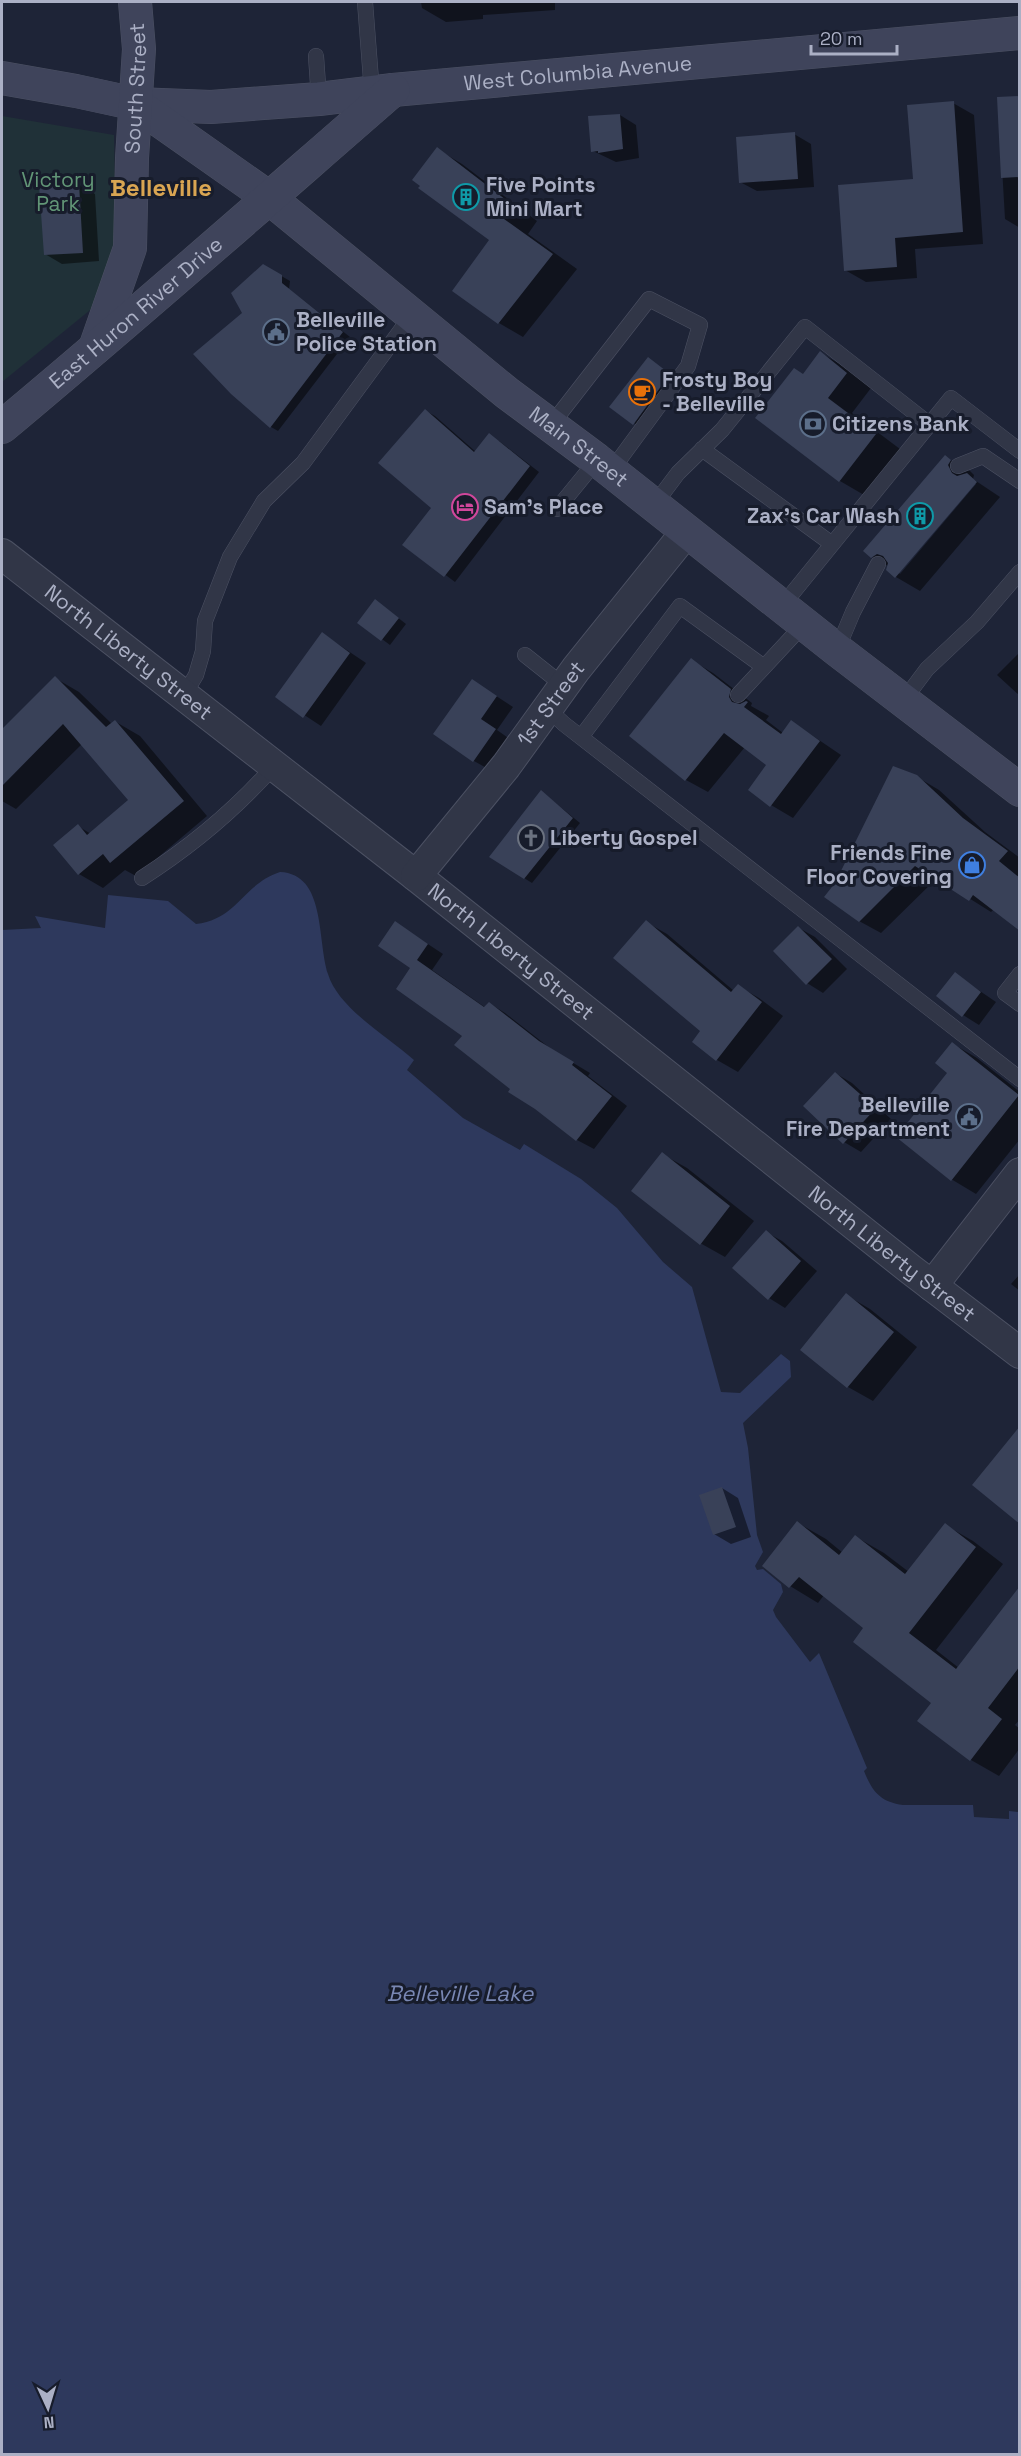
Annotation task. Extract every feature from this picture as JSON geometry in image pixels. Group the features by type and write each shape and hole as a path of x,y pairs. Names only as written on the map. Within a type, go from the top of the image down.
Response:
{"main road":[{"name":"South Street","path":"94,350 130,248 132,158 139,49 135,2"},
{"name":"West Columbia Avenue","path":"136,104 211,107 319,99 1020,33"},
{"path":"2,78 136,104"},
{"name":"East Huron River Drive","path":"2,427 94,350 383,92"},
{"name":"Main Street","path":"136,104 268,197 507,393 604,465 837,650 1020,790"}],"street":[{"name":"1st Street","path":"416,876 506,766 556,697 687,531"},
{"name":"North Liberty Street","path":"2,554 416,876 932,1286 1020,1353"},
{"path":"932,1286 1020,1173"}],"lane":[{"path":"365,2 383,92"},
{"path":"315,56 319,99"},
{"path":"550,425 649,299 700,325 688,366 604,465 557,509"},
{"path":"184,695 195,675 203,651 205,621 230,557 264,501 303,463 412,315"},
{"path":"654,505 678,473 722,430 805,327 929,424"},
{"path":"738,695 764,667 832,544 951,398 1020,451"},
{"path":"702,449 832,544"},
{"path":"958,466 982,456 1020,481"},
{"path":"837,650 852,612 878,564"},
{"path":"903,701 927,669 977,622 1020,572"},
{"path":"580,737 680,606 764,667"},
{"path":"525,655 556,697 580,737 1020,1079"},
{"path":"142,878 181,853 219,822 274,766"},
{"path":"1020,974 1005,993 1020,1004"}],"green space":[{"name":"Victory Park","path":"2,116 114,135 116,249 95,306 2,382"}],"water":[{"name":"Belleville Lake","path":"280,872 295,876 305,884 313,896 328,974 333,986 352,1010 414,1060 407,1070 463,1118 520,1150 524,1144 581,1179 617,1208 663,1262 692,1287 721,1392 740,1393 781,1354 790,1361 791,1377 743,1423 748,1448 757,1535 763,1552 755,1566 757,1570 763,1569 781,1584 783,1592 773,1610 776,1617 810,1662 819,1653 867,1768 864,1771 874,1790 888,1801 903,1805 973,1805 974,1817 1009,1819 1009,1811 1019,1812 1019,2454 2,2454 2,930 41,928 35,916 105,928 108,895 168,901 196,924 222,915 257,884"}],"building":[{"path":"1020,96 1020,177 1001,178 997,97"},
{"path":"954,101 963,232 895,238 897,267 844,271 838,185 913,179 907,105"},
{"path":"620,114 623,149 591,152 588,116"},
{"path":"795,132 798,179 739,183 736,137"},
{"path":"437,147 514,206 504,219 553,254 498,324 452,291 489,240 418,188 420,186 412,180"},
{"path":"79,183 83,253 44,255 39,185"},
{"path":"263,264 282,275 282,283 343,332 270,428 231,394 193,354 242,313 231,293"},
{"name":"Citizens Bank","path":"820,351 847,373 828,398 876,434 839,482 755,418 794,368 803,374"},
{"name":"Frosty Boy - Belleville","path":"648,357 670,374 633,425 609,407"},
{"name":"Sam's Place","path":"425,409 474,452 489,433 530,466 444,577 402,545 431,508 378,463"},
{"name":"Zax's Car Wash","path":"945,455 951,460 948,465 952,473 957,476 967,473 977,482 895,578 886,570 888,563 883,556 877,554 871,558 863,551"},
{"path":"375,599 399,618 381,641 357,623"},
{"path":"322,632 350,653 303,718 275,697"},
{"path":"691,658 731,689 729,697 732,702 740,704 748,702 744,707 781,734 791,720 820,741 770,807 748,790 766,765 724,733 685,781 629,736"},
{"path":"55,676 106,727 115,720 184,801 110,863 103,854 78,875 53,845 78,824 87,835 128,800 63,724 2,786 2,729"},
{"path":"472,679 497,696 481,719 496,729 473,762 433,734"},
{"path":"893,766 917,775 963,818 1008,851 999,861 1020,878 1020,931 973,895 969,901 915,866 859,922 824,897 835,883"},
{"name":"Liberty Gospel","path":"541,790 573,818 524,879 489,857"},
{"path":"646,920 731,992 738,984 762,1002 716,1061 692,1042 700,1031 613,958"},
{"path":"395,921 428,944 417,960 484,1007 489,1002 539,1041 574,1062 572,1065 612,1096 576,1141 535,1109 508,1092 510,1089 454,1045 462,1036 396,989 410,968 378,946"},
{"path":"798,926 832,959 806,985 773,951"},
{"path":"955,972 981,992 962,1017 936,996"},
{"path":"952,1042 1019,1095 951,1181 896,1137 947,1073 935,1063"},
{"path":"835,1072 876,1108 843,1144 803,1106"},
{"path":"662,1152 730,1206 700,1245 631,1191"},
{"path":"766,1230 801,1261 768,1300 732,1268"},
{"path":"846,1293 894,1332 847,1388 800,1350"},
{"path":"1020,1426 1020,1524 972,1485"},
{"path":"722,1487 736,1527 713,1535 699,1495"},
{"path":"797,1521 839,1555 855,1535 905,1574 945,1523 976,1547 909,1633 956,1669 1020,1586 1020,1666 988,1708 1002,1719 970,1761 917,1721 931,1703 853,1642 863,1628 799,1577 789,1588 762,1566"}],"place":[{"name":"Five Points Mini Mart","path":"466,197"},
{"name":"Belleville Police Station","path":"276,332"},
{"name":"Frosty Boy - Belleville","path":"642,392"},
{"name":"Citizens Bank","path":"813,424"},
{"name":"Sam's Place","path":"465,507"},
{"name":"Zax's Car Wash","path":"920,516"},
{"name":"Liberty Gospel","path":"531,838"},
{"name":"Friends Fine Floor Covering","path":"972,865"},
{"name":"Belleville Fire Department","path":"969,1117"}],"district":[{"name":"Belleville","path":"161,188"}]}
